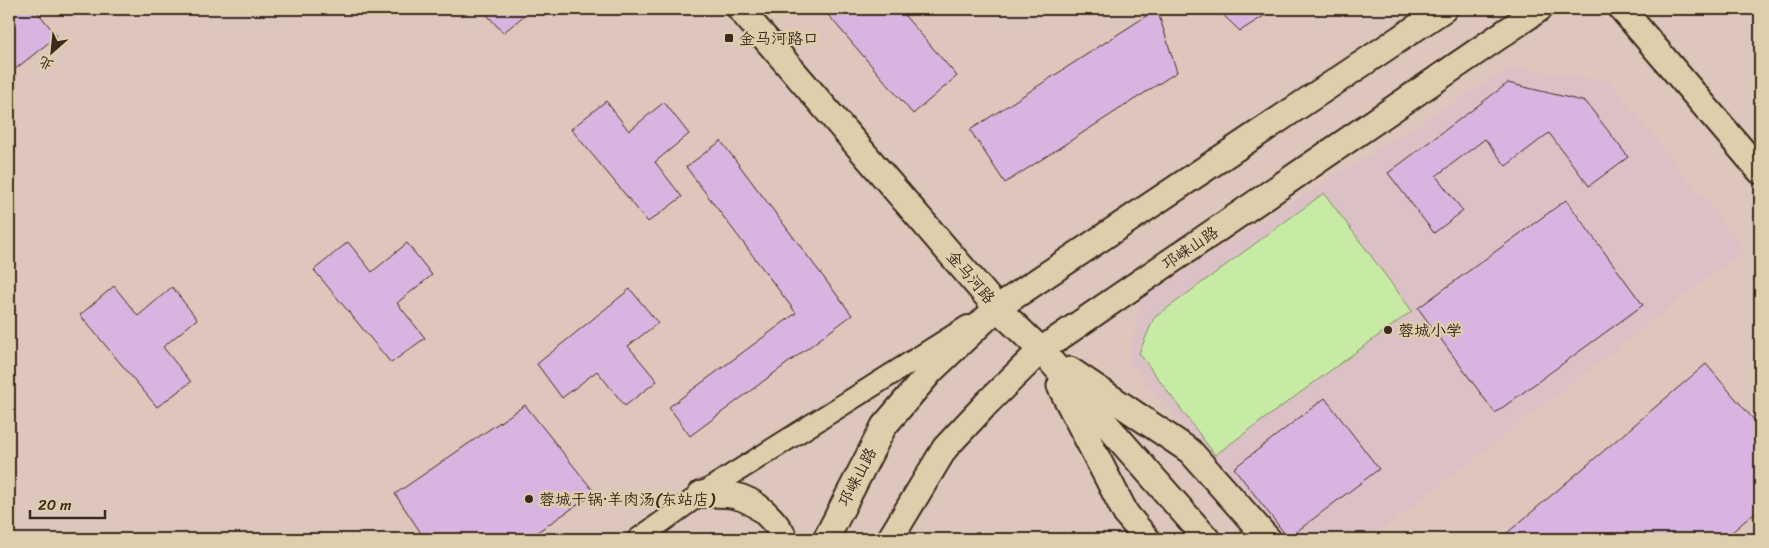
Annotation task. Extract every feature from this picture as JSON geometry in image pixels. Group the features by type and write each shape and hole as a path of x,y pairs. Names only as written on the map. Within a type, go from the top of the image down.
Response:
{"street":[{"name":"金马河路","path":"740,9 997,308 1041,350 1207,539"},
{"name":"邛崃山路","path":"826,539 884,426 931,371 997,308 1444,9"},
{"name":"邛崃山路","path":"890,539 945,448 1041,350 1539,9"},
{"path":"1622,9 1760,171"},
{"path":"638,539 701,494 997,308"},
{"path":"1041,350 1126,514 1147,539"},
{"path":"1041,350 1190,451 1268,539"},
{"path":"701,494 737,496 756,506 773,518 785,539"}],"shaded area":[{"name":"蓉城小学","path":"1510,67 1609,81 1745,249 1370,539 1284,539 1128,362 1141,297"}],"green space":[{"path":"1324,193 1412,311 1215,455 1139,353 1154,318"}],"building":[{"path":"9,9 35,9 57,36 9,74"},
{"path":"482,9 532,9 503,33"},
{"path":"823,9 899,9 957,76 913,114"},
{"path":"1157,9 1177,72 1005,183 970,130"},
{"path":"1217,9 1275,9 1240,31"},
{"path":"1508,83 1586,102 1628,157 1589,186 1549,133 1506,166 1485,139 1436,176 1463,211 1434,233 1388,173"},
{"path":"606,101 629,131 664,102 689,134 655,162 682,197 648,222 571,129"},
{"path":"721,141 852,315 690,436 669,407 796,313 686,167"},
{"path":"1566,200 1643,305 1495,413 1418,308"},
{"path":"348,242 372,272 407,243 432,275 397,303 425,338 391,363 314,270"},
{"path":"114,286 138,316 172,287 197,319 163,347 191,382 157,407 80,315"},
{"path":"630,289 658,323 628,346 657,381 625,406 597,371 562,398 537,364"},
{"path":"1706,364 1760,427 1760,508 1724,539 1500,539"},
{"path":"1325,398 1379,469 1288,538 1234,468"},
{"path":"525,405 595,493 527,539 425,539 395,494"}],"place":[{"name":"金马河路口","path":"729,38"},
{"name":"蓉城小学","path":"1388,330"},
{"name":"蓉城干锅·羊肉汤(东站店)","path":"529,499"}]}
